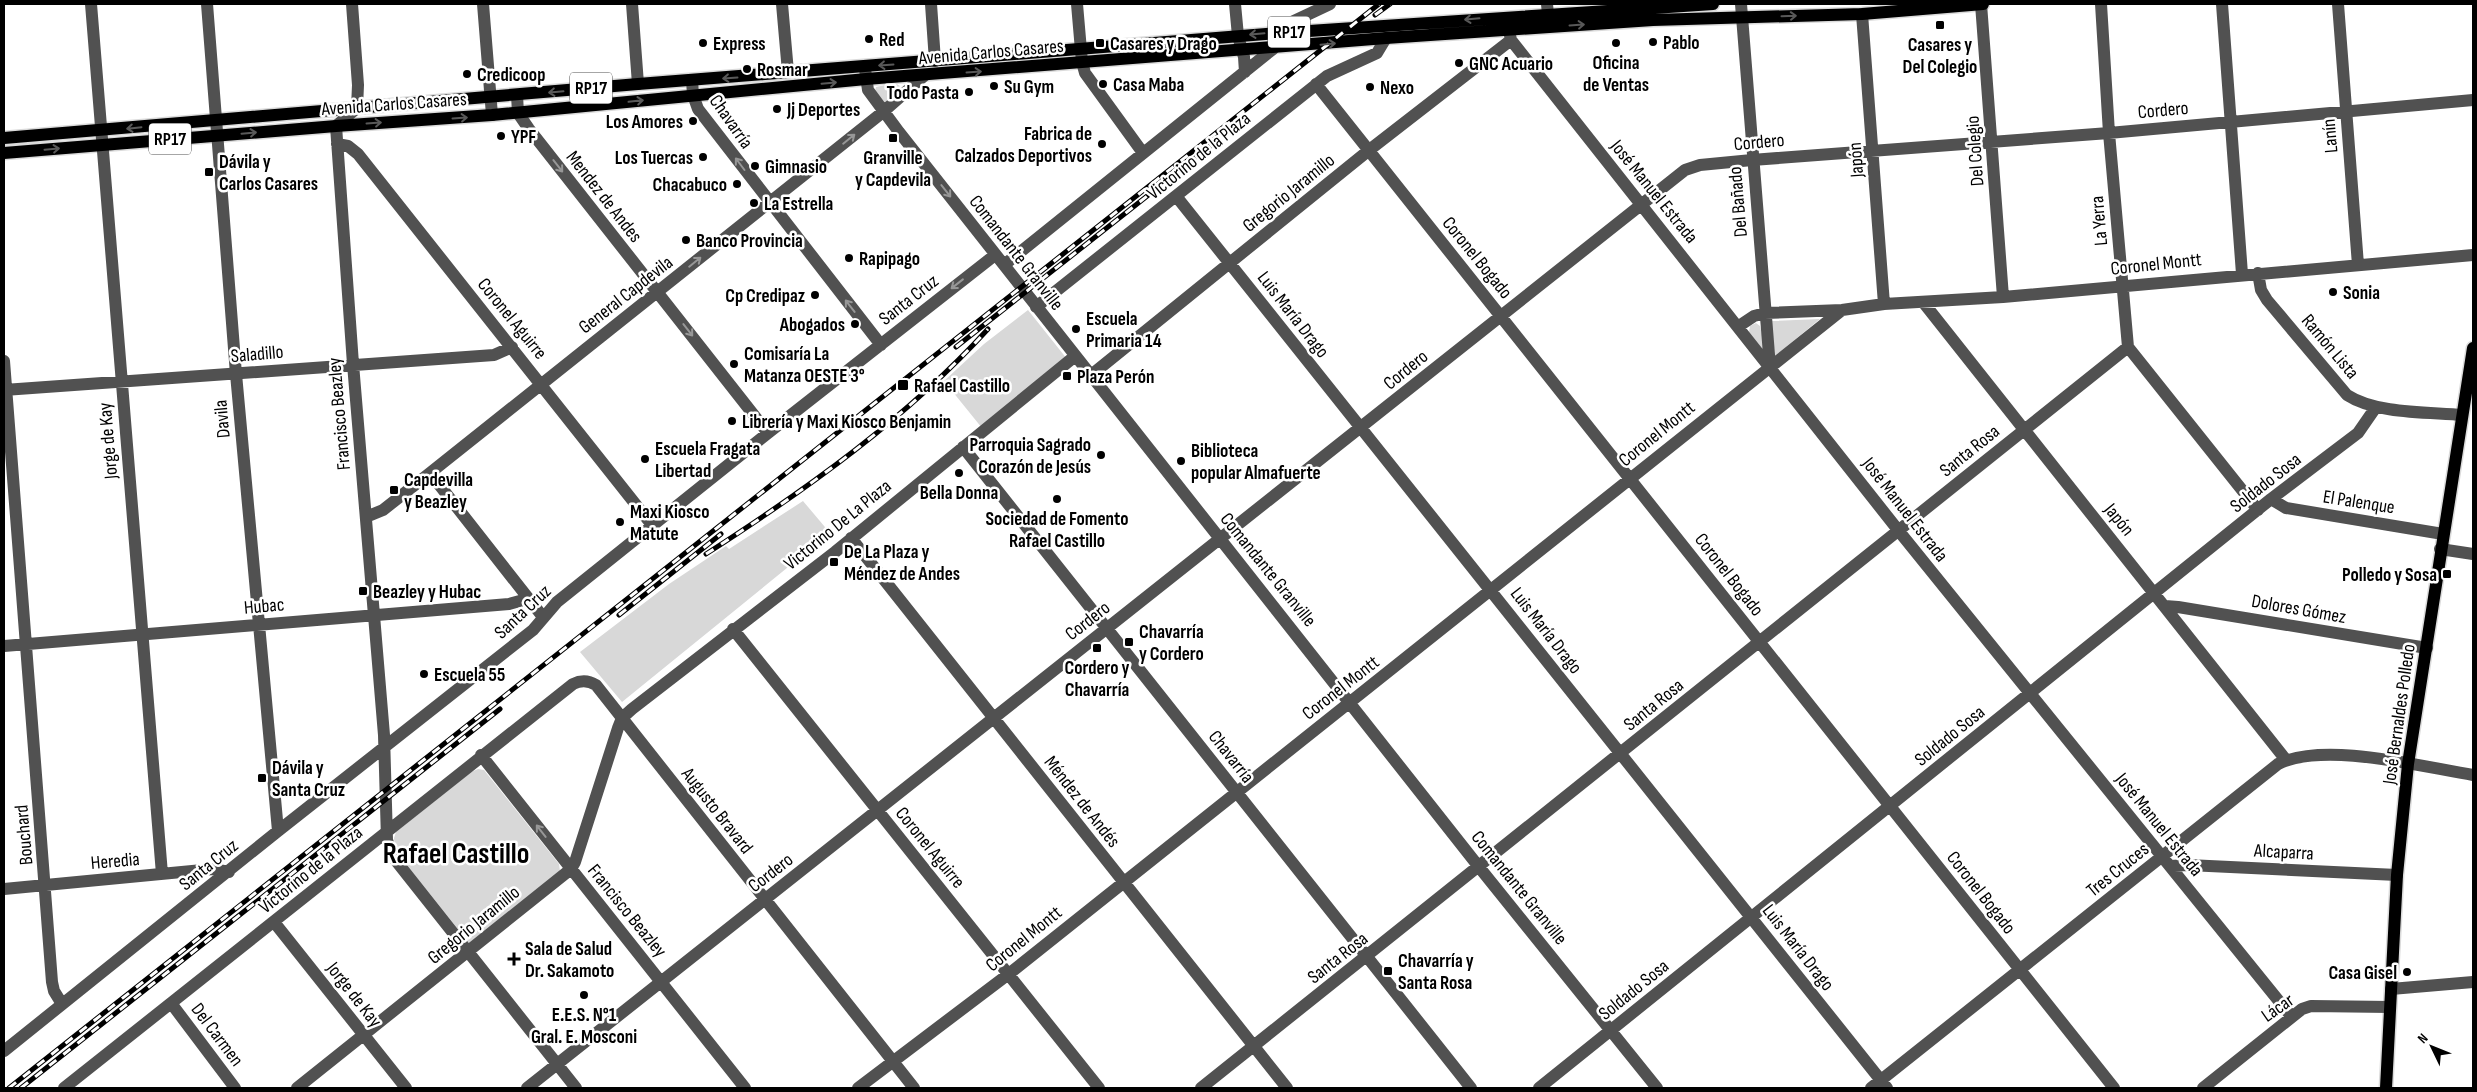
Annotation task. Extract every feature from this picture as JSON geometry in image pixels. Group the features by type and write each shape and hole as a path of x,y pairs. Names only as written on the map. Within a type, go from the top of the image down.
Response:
{"main road":[{"name":"Avenida Carlos Casares","path":"4,153 518,113 693,95 925,75 1238,36 1409,25 1507,16 1547,8 1713,4"},
{"name":"Avenida Carlos Casares","path":"4,138 935,60 1273,49 1386,38 1509,35 1550,27 1653,20 1862,14 1981,4"},
{"name":"José Bernaldes Polledo","path":"2386,1088 2397,875 2408,764 2462,415 2469,397 2473,348"}],"street":[{"name":"Jorge de Kay","path":"91,4 162,874"},
{"name":"Davila","path":"207,4 236,374 278,831"},
{"path":"336,126 357,108 358,85 352,4"},
{"path":"483,4 492,115"},
{"path":"632,4 638,84"},
{"path":"782,4 788,72"},
{"path":"931,4 935,60"},
{"path":"1077,4 1081,56 1089,82 1143,153"},
{"path":"1235,4 1240,50 1245,72"},
{"path":"1279,33 1294,21 1330,4"},
{"name":"Del Bañado","path":"1741,4 1770,367"},
{"name":"Del Colegio","path":"1981,4 1993,142 2003,297"},
{"name":"La Yerra","path":"2101,4 2109,133 2128,347"},
{"path":"2222,4 2229,122 2242,274"},
{"name":"Lanín","path":"2338,4 2358,265"},
{"path":"1547,8 1550,27"},
{"name":"Japón","path":"1862,14 1884,304"},
{"path":"1507,16 1509,35"},
{"name":"Gregorio Jaramillo","path":"1090,376 1509,35"},
{"name":"José Manuel Estrada","path":"1509,35 1898,530 2291,1016"},
{"name":"Victorino de la Plaza","path":"1036,307 1316,84 1327,76 1377,53 1386,38"},
{"path":"1004,265 1273,49"},
{"name":"Comandante Granville","path":"865,66 868,90 883,112 1074,356 1351,702 1479,867 1657,1088"},
{"name":"General Capdevila","path":"366,517 383,510 430,473 770,203 883,112 925,75"},
{"name":"Chavarría","path":"692,80 693,95 698,109 881,345"},
{"name":"Coronel Bogado","path":"1316,84 2114,1088"},
{"path":"517,95 518,113"},
{"name":"Cordero","path":"527,1088 1361,429 1641,204 1692,167 1752,160 2109,133 2473,100"},
{"name":"Mendez de Andes","path":"518,113 768,432"},
{"name":"Francisco Beazley","path":"336,126 389,849 393,857 576,1088"},
{"name":"Coronel Aguirre","path":"337,144 348,146 358,154 652,525"},
{"name":"Luis María Drago","path":"1176,196 1752,918 1880,1086"},
{"name":"Santa Cruz","path":"4,1051 278,831 533,630 542,617 557,602 652,525 995,255"},
{"name":"Coronel Montt","path":"1739,326 1754,316 1765,313 1842,310 1884,304 2003,297 2242,274 2473,255"},
{"name":"Ramón Lista","path":"2258,273 2261,290 2267,300 2347,395 2358,402 2376,406 2462,415"},
{"name":"Japón","path":"1923,302 2286,760"},
{"name":"Coronel Montt","path":"858,1088 894,1063 1010,973 1842,310"},
{"name":"Saladillo","path":"5,390 494,355 512,347"},
{"path":"2128,347 2258,510"},
{"name":"Santa Rosa","path":"1201,1088 2128,347"},
{"name":"Victorino De La Plaza","path":"622,718 851,538 1074,356"},
{"name":"Bouchard","path":"4,361 52,982 54,991 62,1004"},
{"name":"Soldado Sosa","path":"1539,1088 2271,499 2358,433 2376,406"},
{"name":"Chavarría","path":"963,447 1366,958 1471,1088"},
{"path":"430,473 542,617"},
{"name":"El Palenque","path":"2271,499 2286,508 2443,534"},
{"name":"Méndez de Andés","path":"851,538 1287,1088"},
{"path":"2440,549 2473,554"},
{"name":"Hubac","path":"4,646 509,604 527,599"},
{"name":"Dolores Gómez","path":"2165,606 2178,606 2427,648"},
{"name":"Coronel Aguirre","path":"733,629 1010,973 1099,1088"},
{"name":"Victorino de la Plaza","path":"65,1088 482,755 573,684 580,681"},
{"name":"Augusto Bravard","path":"580,681 596,685 914,1088"},
{"name":"Gregorio Jaramillo","path":"297,1088 571,869 575,862 622,718"},
{"name":"Francisco Beazley","path":"482,755 745,1088"},
{"name":"Tres Cruces","path":"1880,1086 2020,970 2166,862 2278,764 2286,760 2318,755 2385,758 2408,764 2473,775"},
{"name":"Alcaparra","path":"2166,862 2188,865 2397,875"},
{"name":"Heredia","path":"4,888 214,869 229,872"},
{"name":"Jorge de Kay","path":"274,922 406,1088"},
{"path":"2391,989 2473,982"},
{"name":"Del Carmen","path":"171,1003 235,1088"},
{"name":"Lácar","path":"2203,1088 2291,1016 2311,1006 2390,1007"}],"shaded area":[{"path":"895,83 900,86 887,102 883,102 875,91 876,87"},
{"path":"1028,310 1067,359 982,428 944,381 984,344"},
{"path":"1820,319 1775,356 1771,321"},
{"path":"1756,323 1760,326 1765,347 1762,350 1749,332 1750,326"},
{"path":"803,501 830,533 622,702 580,652 669,584 726,546 729,549"},
{"path":"478,769 484,770 559,864 560,871 469,943 395,850 394,838 396,832 471,772"}],"railway":[{"path":"9,1088 1379,4"},
{"path":"1375,15 1390,4"},
{"path":"956,347 1213,144"},
{"path":"706,554 818,478 890,422 957,362 988,329"},
{"path":"619,615 721,534"},
{"path":"21,1088 500,709"}],"place":[{"name":"Casares y Del Colegio","path":"1940,25"},
{"name":"Red","path":"869,39"},
{"name":"Pablo","path":"1653,42"},
{"name":"Express","path":"703,43"},
{"name":"Casares y Drago","path":"1100,43"},
{"name":"Oficina de Ventas","path":"1616,43"},
{"name":"GNC Acuario","path":"1459,63"},
{"name":"Rosmar","path":"747,69"},
{"name":"Credicoop","path":"467,74"},
{"name":"Casa Maba","path":"1103,84"},
{"name":"Su Gym","path":"994,86"},
{"name":"Nexo","path":"1370,87"},
{"name":"Todo Pasta","path":"969,92"},
{"name":"Jj Deportes","path":"777,109"},
{"name":"Los Amores","path":"693,121"},
{"name":"YPF","path":"501,136"},
{"name":"Granville y Capdevila","path":"893,138"},
{"name":"Fabrica de Calzados Deportivos","path":"1102,144"},
{"name":"Los Tuercas","path":"703,157"},
{"name":"Gimnasio","path":"755,166"},
{"name":"Dávila y Carlos Casares","path":"209,172"},
{"name":"Chacabuco","path":"737,184"},
{"name":"La Estrella","path":"754,203"},
{"name":"Banco Provincia","path":"686,240"},
{"name":"Rapipago","path":"849,258"},
{"name":"Sonia","path":"2333,292"},
{"name":"Cp Credipaz","path":"815,295"},
{"name":"Abogados","path":"855,324"},
{"name":"Escuela Primaria 14","path":"1076,329"},
{"name":"Comisaría La Matanza OESTE 3°","path":"734,364"},
{"name":"Plaza Perón","path":"1067,376"},
{"name":"Rafael Castillo","path":"903,385"},
{"name":"Librería y Maxi Kiosco Benjamin","path":"732,421"},
{"name":"Parroquia Sagrado Corazón de Jesús","path":"1101,455"},
{"name":"Escuela Fragata Libertad","path":"645,459"},
{"name":"Biblioteca popular Almafuerte","path":"1181,461"},
{"name":"Bella Donna","path":"959,473"},
{"name":"Capdevilla y Beazley","path":"394,490"},
{"name":"Sociedad de Fomento Rafael Castillo","path":"1057,499"},
{"name":"Maxi Kiosco Matute","path":"620,522"},
{"name":"De La Plaza y Méndez de Andes","path":"834,562"},
{"name":"Polledo y Sosa","path":"2447,574"},
{"name":"Beazley y Hubac","path":"363,591"},
{"name":"Chavarría y Cordero","path":"1129,642"},
{"name":"Cordero y Chavarría","path":"1097,648"},
{"name":"Escuela 55","path":"424,674"},
{"name":"Dávila y Santa Cruz","path":"262,778"},
{"name":"Sala de Salud Dr. Sakamoto","path":"514,959"},
{"name":"Chavarría y Santa Rosa","path":"1388,971"},
{"name":"Casa Gisel","path":"2407,972"},
{"name":"E.E.S. N°1 Gral. E. Mosconi","path":"584,995"}],"district":[{"name":"Rafael Castillo","path":"456,853"}]}
